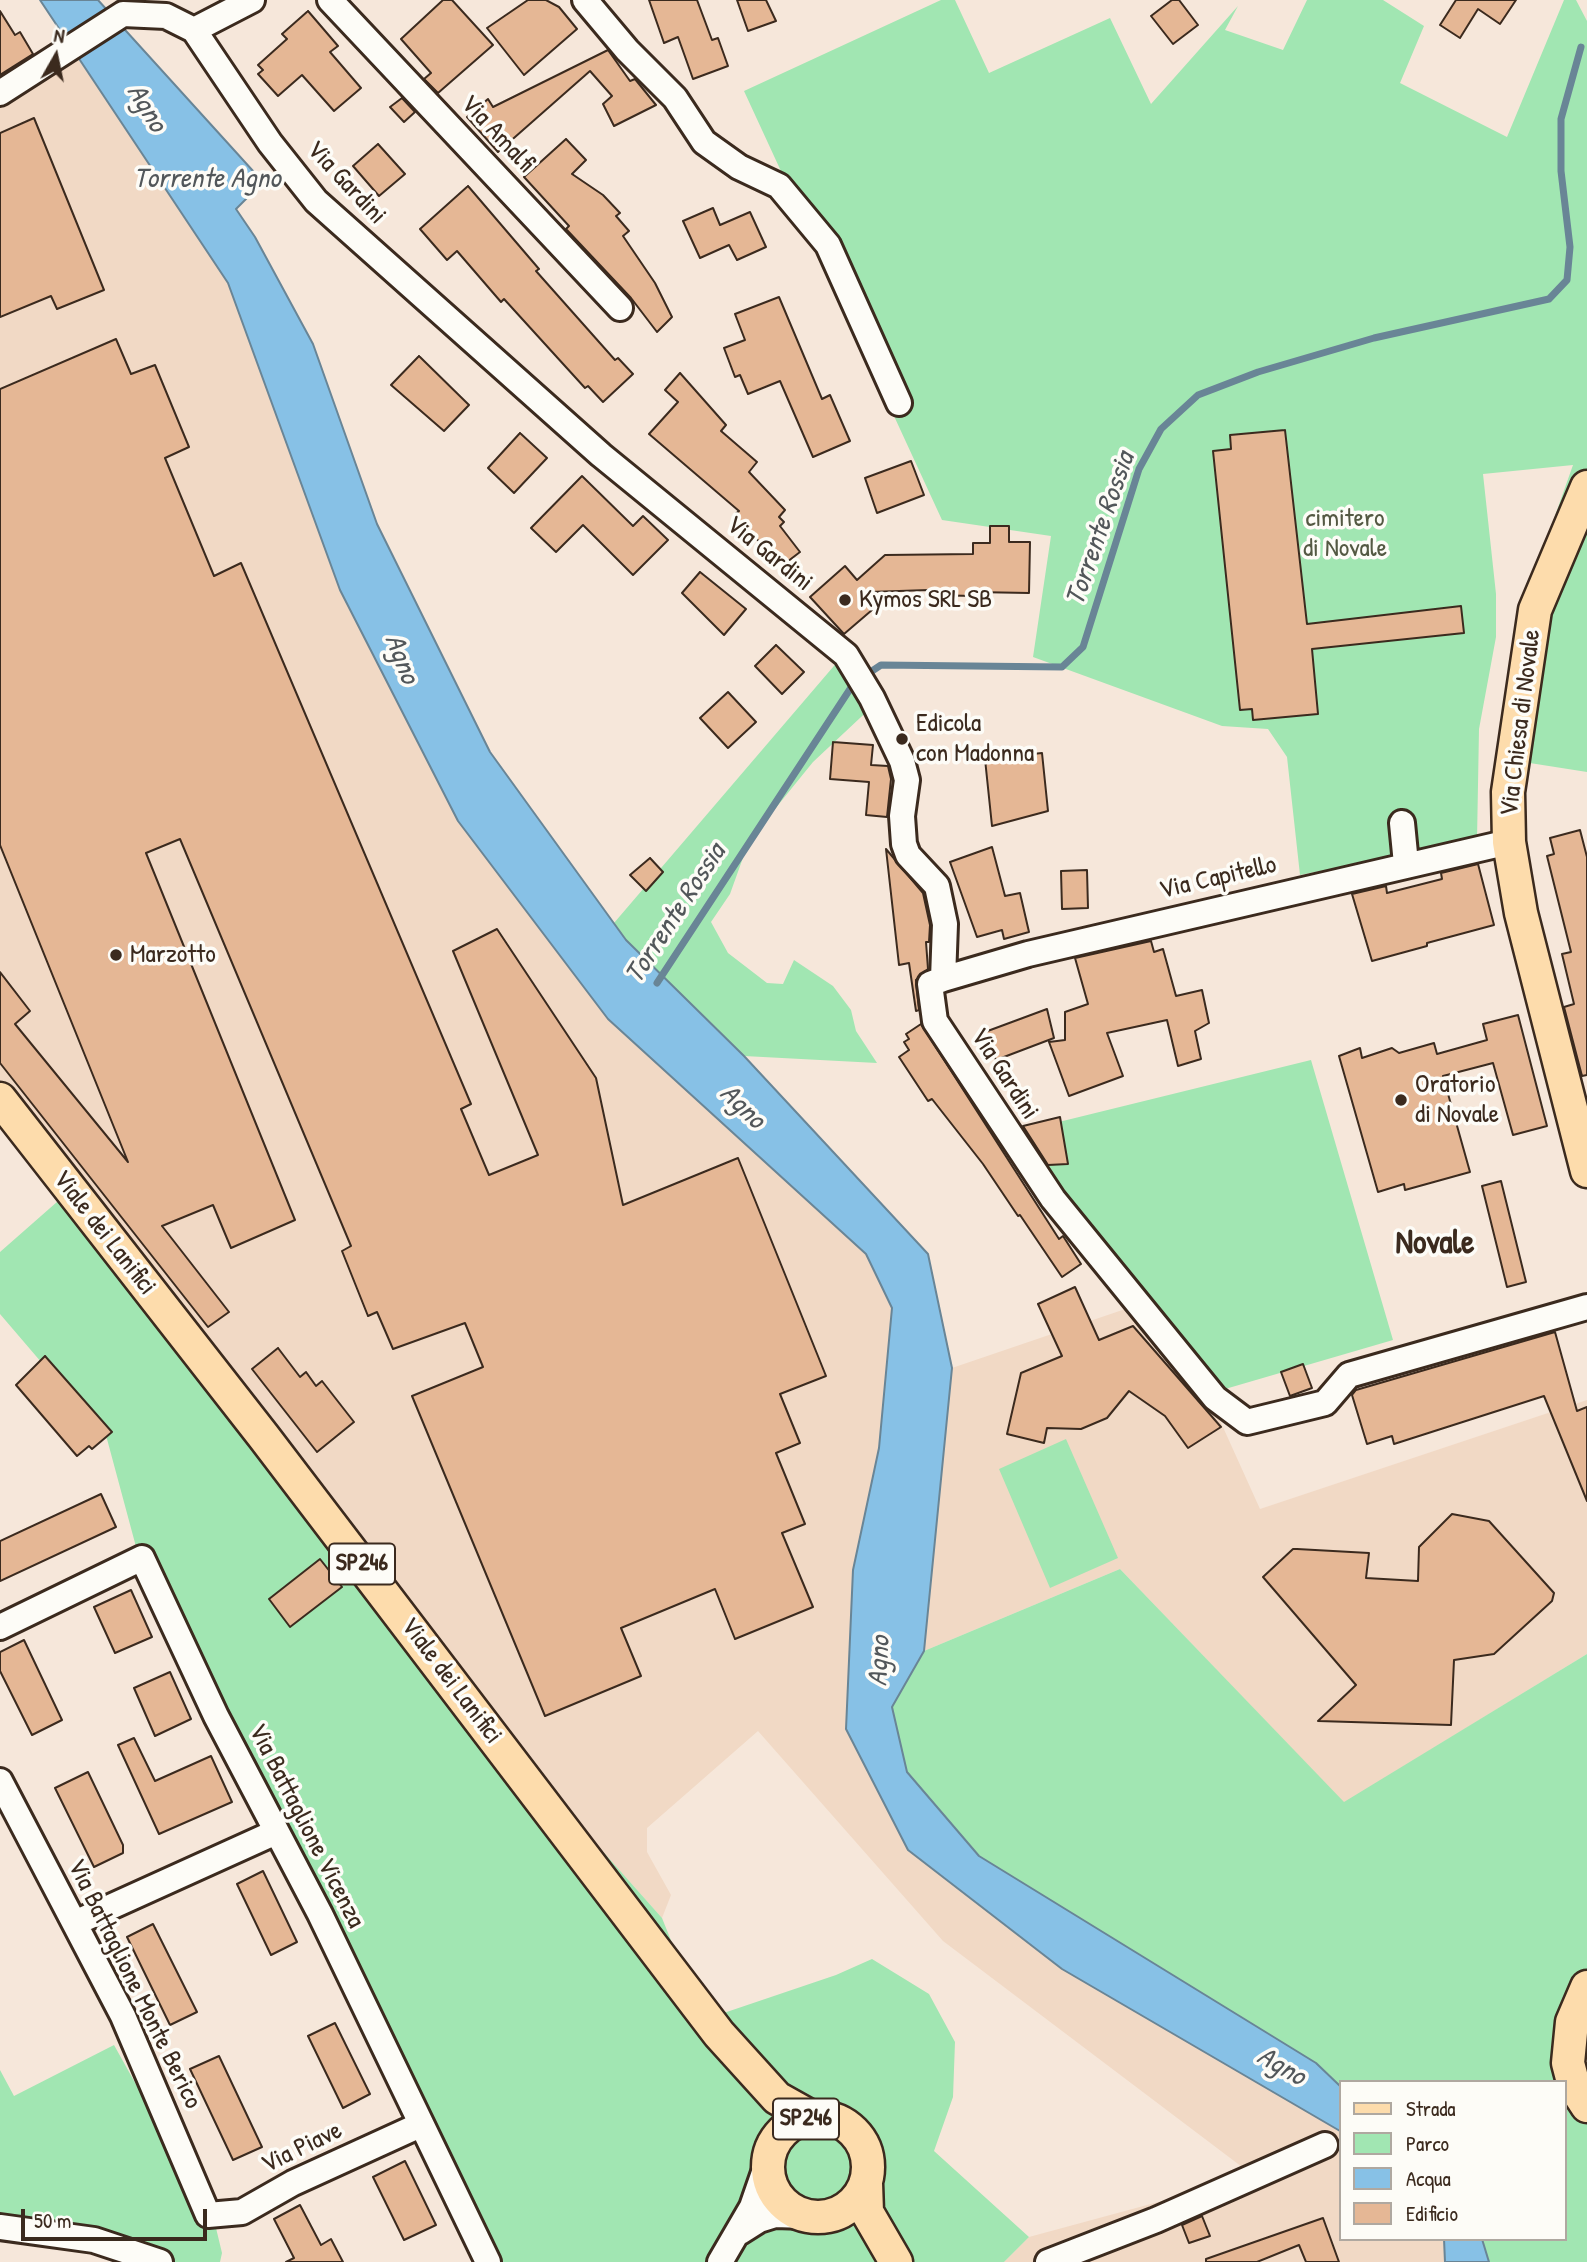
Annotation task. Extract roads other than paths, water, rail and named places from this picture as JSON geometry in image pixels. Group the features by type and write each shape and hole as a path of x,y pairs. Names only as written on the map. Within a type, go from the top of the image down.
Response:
{"main road":[{"name":"Via Chiesa di Novale","path":"1587,487 1535,610 1508,792 1509,842 1523,925 1587,1171"},
{"name":"Viale dei Lanifici","path":"0,1099 264,1437 719,2034 777,2098 811,2117 839,2121 860,2139 868,2168 867,2212 896,2262"},
{"path":"1587,1987 1572,2022 1568,2063 1574,2087 1587,2106"},
{"name":"Viale dei Lanifici","path":"719,2034 767,2120 770,2153 768,2175 780,2201 809,2217 853,2234 881,2262"},
{"name":"SP246","path":"770,2153 782,2132 811,2117"},
{"path":"809,2217 830,2216 846,2210 858,2198 866,2183"}],"street":[{"path":"0,93 123,14 166,16 194,30 252,0"},
{"name":"Via Amalfi","path":"330,0 620,308"},
{"path":"585,0 627,50 675,98 704,142 739,167 779,186 828,244 899,403"},
{"name":"Via Gardini","path":"194,30 270,143 326,210 601,455 846,655 872,698 902,761 907,780 902,816 904,844 908,855 937,886 945,924 943,979 930,984 934,1021 1053,1199 1215,1398 1247,1422 1325,1403 1349,1376 1587,1307"},
{"path":"1402,823 1406,864"},
{"name":"Via Capitello","path":"943,979 1028,954 1509,842"},
{"name":"Via Battaglione Vicenza","path":"0,1627 142,1558 216,1716 320,1914 488,2262"},
{"name":"Via Battaglione Monte Berico","path":"0,1781 123,2016 208,2215"},
{"path":"75,1923 276,1832"},
{"name":"Via Piave","path":"208,2215 242,2212 293,2183 420,2125"},
{"path":"1048,2262 1156,2220 1325,2146"},
{"path":"720,2262 740,2232 759,2191 770,2153"},
{"path":"740,2232 759,2220 775,2215 809,2217"},
{"path":"0,2227 94,2241 160,2262"}],"water":[{"name":"Torrente Agno","path":"40,0 98,0 263,182 236,209 255,237 313,344 377,524 490,752 626,940 744,1056 928,1254 952,1368 924,1651 892,1707 907,1772 979,1856 1316,2063 1338,2084 1338,2130 1062,1969 908,1850 846,1729 853,1570 879,1448 892,1308 866,1254 608,1019 458,821 340,590 228,283"},
{"path":"1444,2241 1483,2241 1489,2262 1445,2262"}],"waterway":[{"name":"Torrente Rossia","path":"657,983 854,683 881,665 1062,667 1083,647 1139,469 1161,429 1198,395 1258,372 1374,338 1549,299 1567,280 1570,247 1561,171 1561,119 1581,47"}],"place":[{"name":"Kymos SRL SB","path":"845,600"},
{"name":"Edicola con Madonna","path":"902,739"},
{"name":"Marzotto","path":"116,955"},
{"name":"Oratorio di Novale","path":"1401,1100"}],"district":[{"name":"Novale","path":"1435,1244"}],"water label":[{"name":"Agno","path":"146,108"},
{"name":"Agno","path":"401,659"},
{"name":"Agno","path":"742,1107"},
{"name":"Agno","path":"880,1661"},
{"name":"Agno","path":"1281,2067"}],"park label":[{"name":"cimitero di Novale","path":"1345,534"}]}
